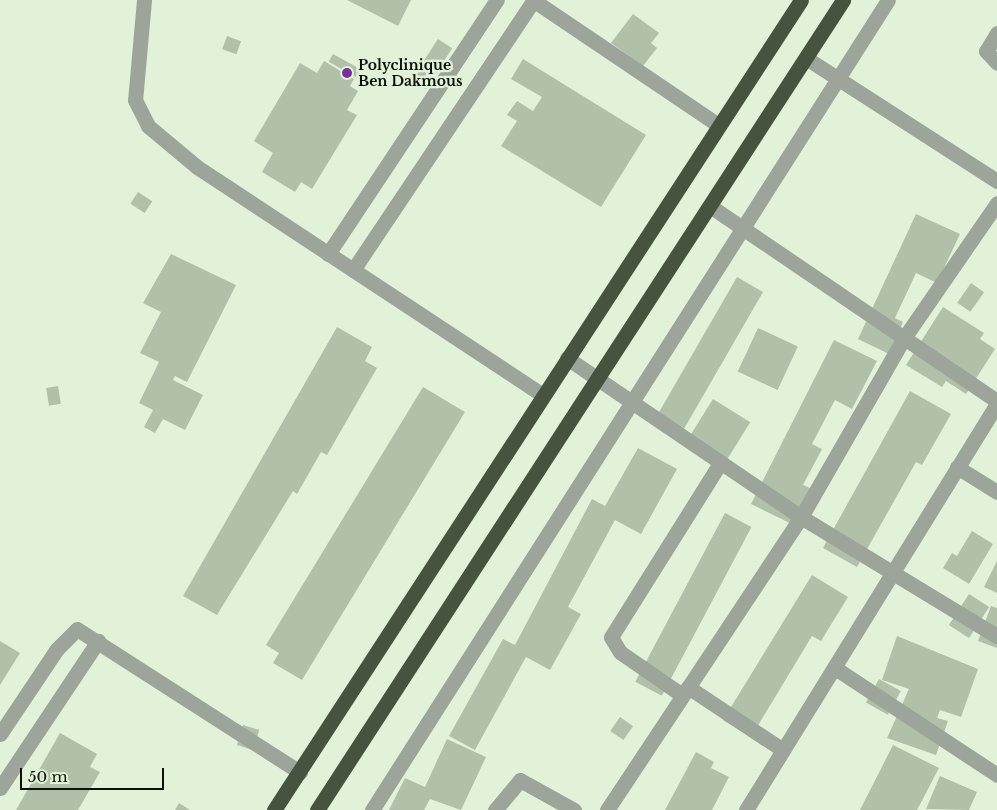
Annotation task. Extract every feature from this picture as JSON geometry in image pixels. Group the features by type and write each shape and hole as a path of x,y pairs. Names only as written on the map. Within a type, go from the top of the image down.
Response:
{"highway":[{"path":"274,810 800,0"},
{"path":"317,810 843,0"}],"street":[{"path":"144,0 134,100 141,118 197,167 543,395"},
{"path":"328,254 497,0"},
{"path":"353,270 533,0 718,125"},
{"path":"372,810 629,403 888,0"},
{"path":"997,33 986,51 997,63"},
{"path":"806,58 997,181"},
{"path":"607,810 801,517 904,338 997,203"},
{"path":"710,206 997,403 892,571 836,668 783,750 749,809"},
{"path":"567,358 596,381 801,517 997,636"},
{"path":"720,463 611,637 620,652 783,750"},
{"path":"957,467 997,492"},
{"path":"0,734 71,631 82,630 300,772"},
{"path":"0,788 98,641"},
{"path":"836,668 997,775"},
{"path":"495,810 520,780 574,810"}],"building":[{"path":"347,0 411,0 398,26"},
{"path":"633,14 659,33 651,43 657,48 643,66 611,43"},
{"path":"227,36 241,41 236,54 222,49"},
{"path":"438,39 452,48 426,89 411,80"},
{"path":"333,54 360,69 356,77 329,62"},
{"path":"523,59 646,135 601,207 501,146 517,121 507,115 517,101 533,111 542,97 511,79"},
{"path":"324,61 354,79 350,86 358,91 347,110 357,115 312,189 301,182 295,192 262,172 273,153 254,141 300,63 317,73"},
{"path":"138,192 152,201 145,213 130,204"},
{"path":"916,214 960,234 937,283 916,273 895,318 903,322 889,354 858,339"},
{"path":"171,254 236,285 187,382 175,376 173,380 203,395 185,430 163,419 155,433 144,427 153,410 139,403 159,362 140,353 161,312 143,303"},
{"path":"737,277 763,292 681,433 656,418"},
{"path":"971,283 984,292 970,312 957,303"},
{"path":"943,307 984,333 980,339 995,349 966,394 946,381 942,387 906,365"},
{"path":"337,327 372,347 365,361 377,368 327,455 321,452 297,494 293,491 217,615 183,596"},
{"path":"758,328 798,347 778,390 738,372"},
{"path":"834,340 877,361 852,409 835,400 812,444 822,449 803,485 814,490 796,526 751,504"},
{"path":"58,386 61,404 49,406 46,388"},
{"path":"423,387 465,412 302,680 273,663 279,653 266,645"},
{"path":"910,391 951,414 922,465 916,462 857,567 823,548"},
{"path":"713,399 750,422 724,464 687,441"},
{"path":"638,448 677,469 641,534 615,520 568,607 581,614 550,670 526,657 475,750 449,736 503,639 515,645 592,499 605,506"},
{"path":"725,513 751,527 662,696 635,682"},
{"path":"972,531 993,544 969,584 943,568 952,553 957,556"},
{"path":"997,561 997,593 984,587"},
{"path":"812,575 848,597 821,641 812,636 751,737 723,720"},
{"path":"969,594 989,607 969,638 949,625"},
{"path":"991,606 997,608 997,648 978,641"},
{"path":"897,636 978,669 961,717 940,710 937,718 948,721 936,755 887,738 909,689 882,680"},
{"path":"0,641 20,653 0,685"},
{"path":"879,679 901,691 888,715 866,703"},
{"path":"620,717 633,726 623,740 610,731"},
{"path":"243,725 259,730 253,750 237,745"},
{"path":"60,733 97,754 90,767 100,772 78,810 16,810"},
{"path":"447,739 486,757 461,810 430,799 424,810 389,810 405,778 425,787"},
{"path":"893,745 939,768 917,810 860,810"},
{"path":"696,752 714,762 711,768 729,777 712,810 665,810"},
{"path":"940,776 977,792 969,810 926,809"},
{"path":"179,803 190,810 175,810"}],"place":[{"name":"Polyclinique Ben Dakmous","path":"347,73"}]}
